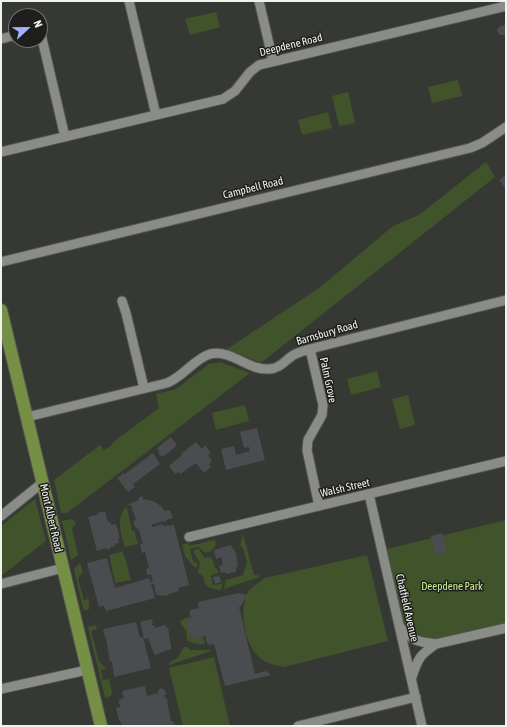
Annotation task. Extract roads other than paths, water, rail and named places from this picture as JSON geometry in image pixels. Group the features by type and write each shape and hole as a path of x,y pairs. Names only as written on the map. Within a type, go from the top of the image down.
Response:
{"main road":[{"name":"Mont Albert Road","path":"1,310 101,726"}],"street":[{"path":"129,1 156,115"},
{"path":"259,1 273,61"},
{"name":"Deepdene Road","path":"1,152 223,99 235,91 250,72 259,65 506,6"},
{"path":"44,48 65,137"},
{"name":"Campbell Road","path":"1,262 470,148 482,144 506,127"},
{"name":"Barnsbury Road","path":"27,417 170,381 205,357 216,354 222,354 259,368 276,368 295,354 310,349 506,300"},
{"path":"122,301 144,388"},
{"name":"Palm Grove","path":"310,349 323,405 322,415 308,440 307,450 319,506"},
{"name":"Walsh Street","path":"189,537 506,461"},
{"path":"1,516 43,487"},
{"name":"Chatfield Avenue","path":"369,494 422,726"},
{"path":"1,584 63,568"},
{"path":"399,626 410,638 420,643 436,644 506,628"},
{"path":"412,679 416,666 423,653 436,644"},
{"path":"1,689 87,670"},
{"path":"298,726 416,697"}],"park label":[{"name":"Deepdene Park","path":"452,587"}]}
